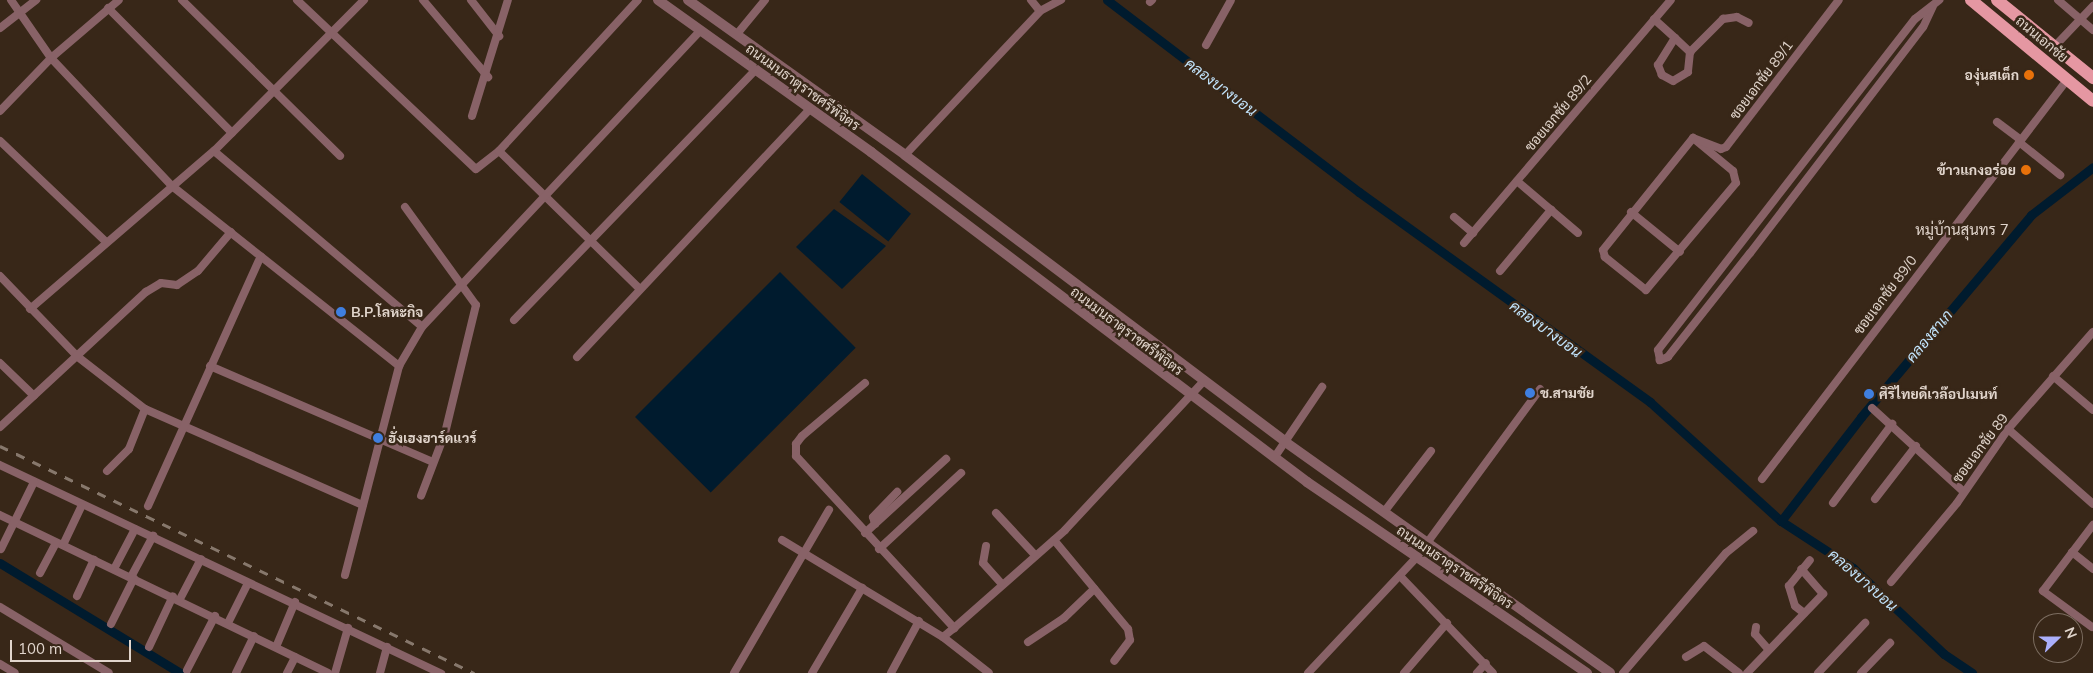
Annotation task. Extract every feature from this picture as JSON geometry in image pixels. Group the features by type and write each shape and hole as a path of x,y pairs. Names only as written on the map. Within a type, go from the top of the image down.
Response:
{"main road":[{"name":"ถนนเอกชัย","path":"1972,0 2093,101"},
{"name":"ถนนเอกชัย","path":"1997,0 2093,78"}],"street":[{"path":"11,0 51,58 172,186 399,366"},
{"path":"0,28 36,0"},
{"path":"0,111 51,58 119,0"},
{"path":"182,0 340,156"},
{"path":"297,0 331,36 470,167 482,166 500,151 638,0"},
{"path":"30,309 214,151 331,36 364,0"},
{"path":"423,0 488,77"},
{"path":"471,0 499,36"},
{"path":"472,116 488,77 508,0"},
{"name":"ถนนมนธาตุราชศรีพิจิตร","path":"658,0 810,108 1274,458 1416,558 1587,673"},
{"name":"ถนนมนธาตุราชศรีพิจิตร","path":"688,0 905,154 1284,441 1610,673"},
{"path":"737,34 766,0"},
{"path":"1031,0 1040,11"},
{"path":"905,154 1040,11 1061,0"},
{"path":"1206,45 1231,0"},
{"name":"ซอยเอกชัย 89/2","path":"1464,243 1670,0"},
{"name":"ซอยเอกชัย 89/1","path":"1693,138 1721,149 1726,146 1839,0"},
{"path":"2058,0 2093,30"},
{"path":"1936,3 1923,27 1750,253 1668,357 1660,360 1658,350 1915,19 1936,3"},
{"path":"2054,47 2093,6"},
{"path":"108,8 232,133"},
{"path":"1690,52 1723,19 1737,17 1749,23"},
{"path":"1654,19 1675,38 1690,52 1691,66 1684,78 1673,81 1662,76 1659,60 1675,38"},
{"path":"346,575 379,438 399,366 422,326 700,30"},
{"path":"514,320 756,69"},
{"name":"ซอยเอกชัย 89/0","path":"1762,479 2067,80"},
{"path":"577,357 810,108"},
{"path":"1997,122 2060,175"},
{"path":"1693,138 1737,178 1651,288 1643,289 1603,253 1632,212 1693,138"},
{"path":"0,141 106,242"},
{"path":"214,151 422,326"},
{"path":"500,151 543,196 640,289"},
{"path":"1517,182 1578,233"},
{"path":"405,207 474,296 475,314 445,432 420,496"},
{"path":"1500,271 1551,210"},
{"path":"1632,212 1680,252"},
{"path":"1454,217 1473,232"},
{"path":"0,427 78,357 146,292 161,283 177,284 198,271 231,232"},
{"path":"148,506 261,256"},
{"path":"0,276 78,357 145,409 363,505"},
{"name":"ซอยเอกชัย 89","path":"1891,582 1963,491 2008,429 2093,332"},
{"path":"0,363 34,396"},
{"path":"210,366 433,462"},
{"path":"2053,376 2093,410"},
{"path":"943,637 1034,554 1054,540 1205,380"},
{"path":"865,383 802,436 795,450 800,463 954,628"},
{"path":"1274,458 1322,387"},
{"path":"1427,543 1540,389"},
{"path":"1872,408 1892,424 1963,491"},
{"path":"107,471 129,449 145,409"},
{"path":"1833,503 1892,424"},
{"path":"2008,429 2093,504"},
{"path":"1875,499 1916,446"},
{"path":"1384,512 1431,452"},
{"path":"865,533 946,459"},
{"path":"0,465 134,529 154,536 248,583 295,602 432,671 441,673"},
{"path":"879,549 961,473"},
{"path":"1,549 34,482"},
{"path":"875,524 874,515 897,492"},
{"path":"40,573 82,505"},
{"path":"734,673 830,510"},
{"path":"996,513 1034,554"},
{"path":"0,515 59,544 177,597 328,673"},
{"path":"2092,627 2043,592 2093,525"},
{"path":"114,569 134,529"},
{"path":"1623,673 1726,553 1753,531"},
{"path":"111,624 154,536"},
{"path":"782,540 919,621 989,673"},
{"path":"1054,540 1130,634 1128,644 1114,661"},
{"path":"986,546 983,563 1001,583"},
{"path":"2072,552 2093,569"},
{"path":"1308,673 1416,558"},
{"path":"149,647 201,559"},
{"path":"77,596 94,560"},
{"path":"1804,613 1795,606 1790,586 1810,560"},
{"path":"1747,673 1768,649 1824,593 1801,570"},
{"path":"1400,576 1448,623 1493,673"},
{"path":"228,622 248,583"},
{"path":"812,673 862,588"},
{"path":"1028,642 1064,618 1094,589"},
{"path":"276,647 295,602"},
{"path":"0,607 109,673"},
{"path":"187,670 215,616"},
{"path":"891,673 919,621"},
{"path":"1404,673 1448,623"},
{"path":"1818,673 1865,623"},
{"path":"1756,627 1755,634 1768,649"},
{"path":"335,673 348,628"},
{"path":"236,673 254,636"},
{"path":"1861,673 1890,643"},
{"path":"1686,657 1701,645 1739,673"},
{"path":"380,673 387,647"},
{"path":"287,673 296,657"},
{"path":"1477,673 1486,663"},
{"path":"0,664 15,673"}],"water":[{"path":"862,174 911,214 888,242 839,202"},
{"path":"834,209 886,246 842,289 796,247"},
{"path":"780,272 856,348 711,493 635,417"}],"waterway":[{"name":"คลองบางบอน","path":"1107,0 1359,192 1650,402 1781,521 1853,568 1944,654 1972,673"},
{"name":"คลองสาเก","path":"1781,521 1861,417 2031,215 2093,167"},
{"path":"0,563 180,673"}],"railway":[{"path":"0,446 474,673"}],"place":[{"name":"องุ่นสเต็ก","path":"2029,75"},
{"name":"ข้าวแกงอร่อย","path":"2026,170"},
{"name":"B.P.โลหะกิจ","path":"341,312"},
{"name":"ช.สามชัย","path":"1530,393"},
{"name":"ศิริไทยดีเวล๊อปเมนท์","path":"1869,394"},
{"name":"ฮั่งเฮงฮาร์ดแวร์","path":"378,438"}],"district":[{"name":"หมู่บ้านสุนทร 7","path":"1962,230"}]}
